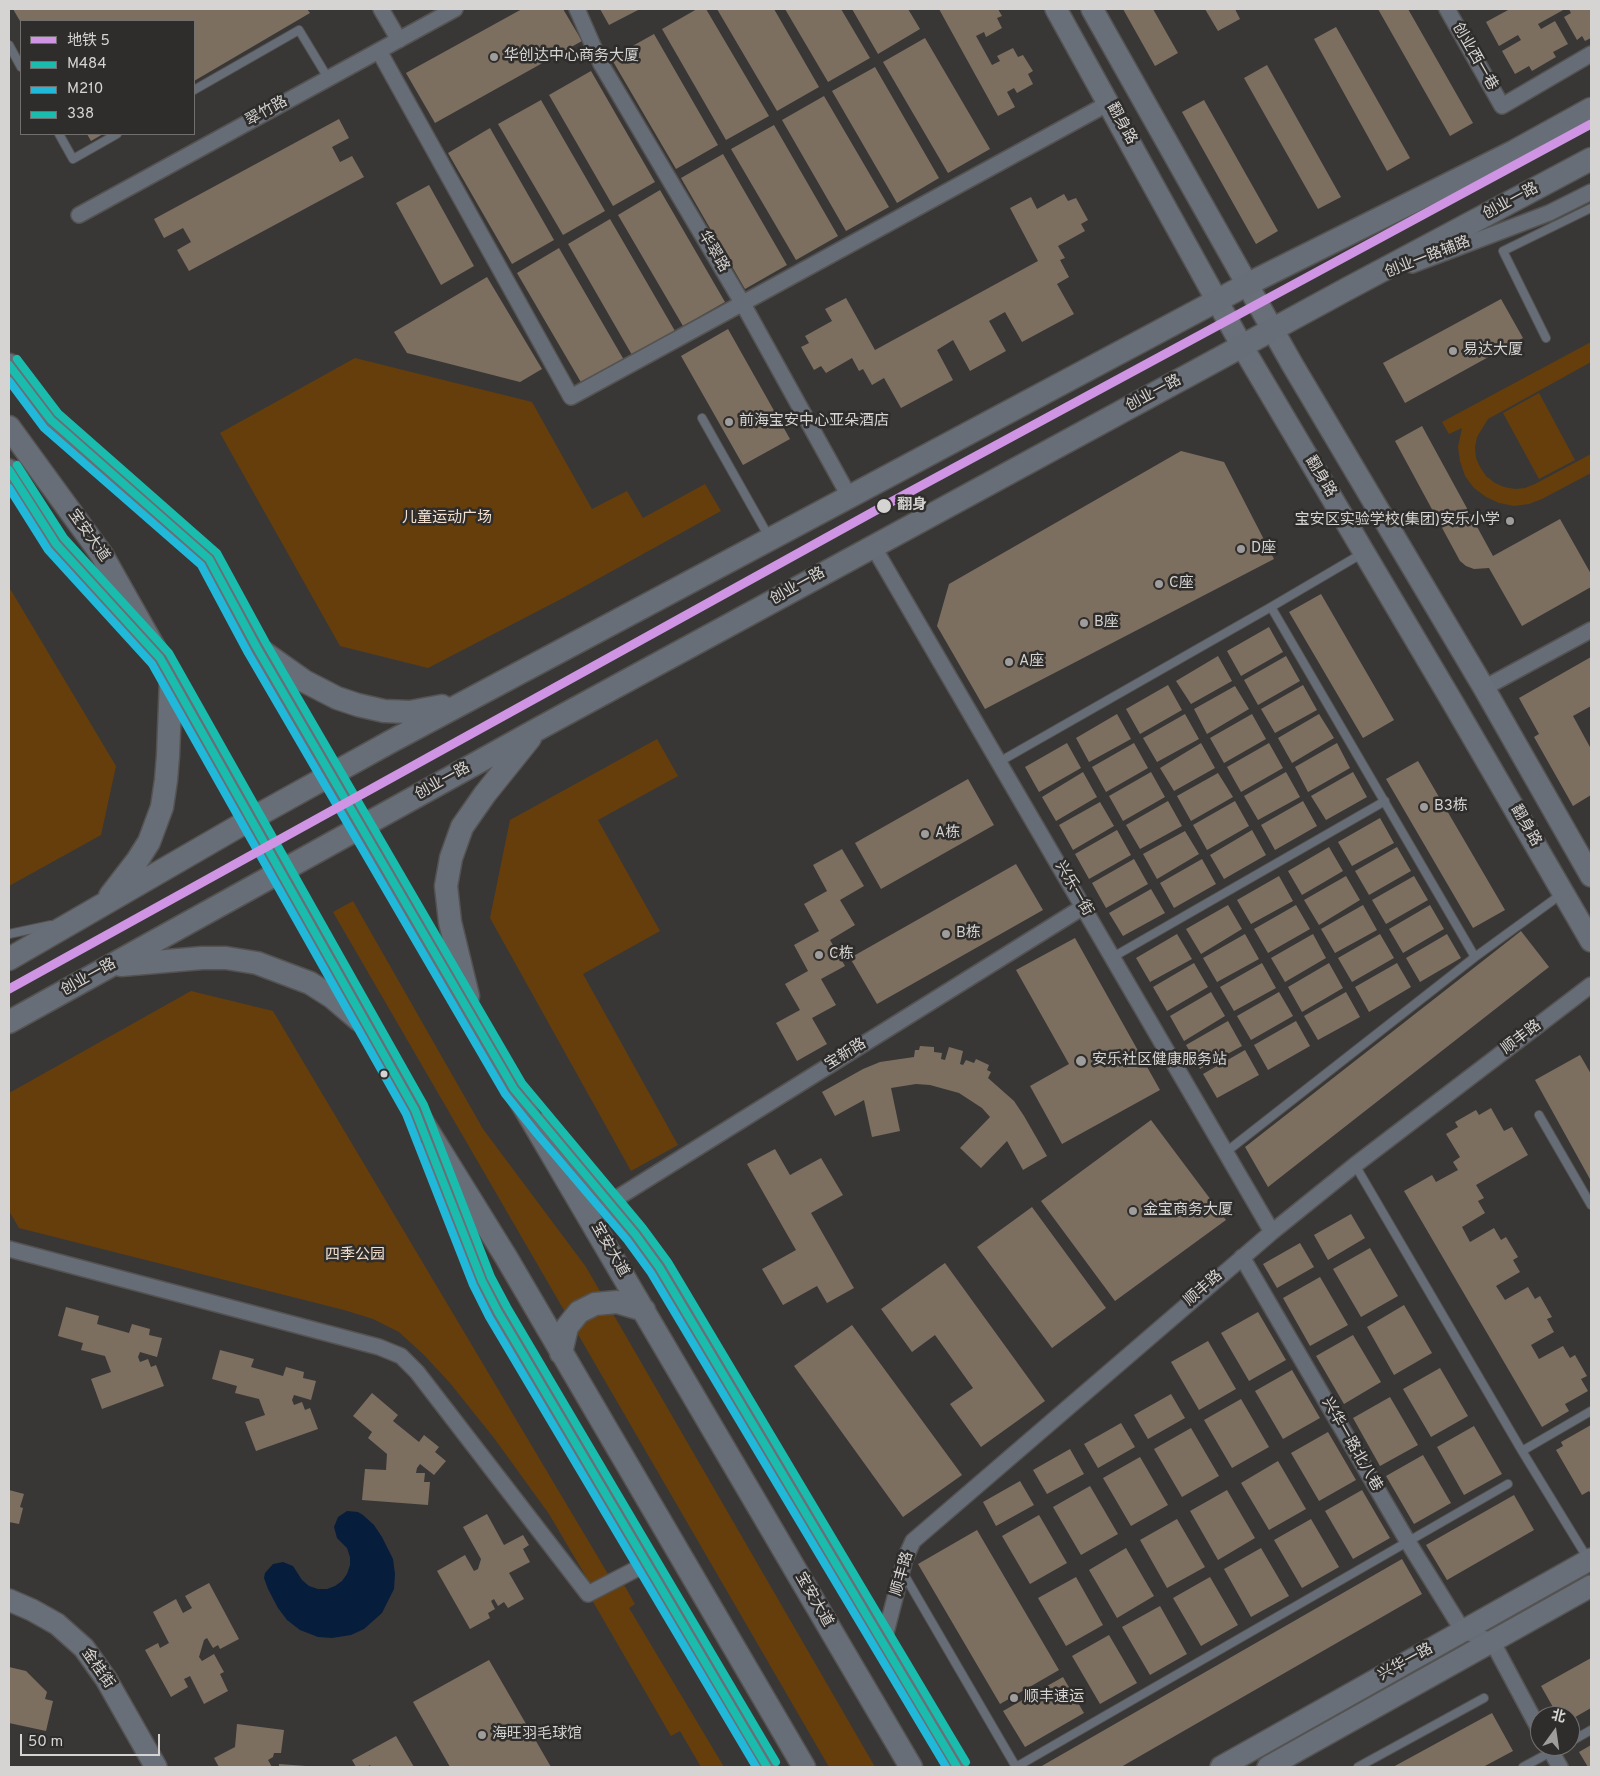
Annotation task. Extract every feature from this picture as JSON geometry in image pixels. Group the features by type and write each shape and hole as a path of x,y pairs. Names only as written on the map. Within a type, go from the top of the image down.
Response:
{"main road":[{"name":"翻身路","path":"1056,9 1110,103 1242,346 1591,941"},
{"path":"1092,9 1273,329 1484,688 1591,876"},
{"path":"9,959 331,774 1248,284 1515,151 1591,109"},
{"name":"创业一路","path":"9,1022 538,728 1347,289 1591,159"},
{"name":"宝安大道","path":"9,364 51,420 209,559 257,648 476,1026 911,1767"},
{"name":"宝安大道","path":"9,426 102,555 415,1110 506,1257 804,1767"},
{"path":"9,470 56,544 160,658"},
{"path":"257,648 304,681 337,698 384,711 410,712 436,708 475,697"},
{"path":"102,906 119,886 149,842 162,807 168,756 172,678"},
{"path":"476,1026 450,922 446,886 451,858 462,827 485,794 538,728"},
{"path":"110,966 202,958 226,958 257,962 310,983 339,1003 372,1032"},
{"path":"514,1089 635,1234 659,1267 957,1767"},
{"path":"415,1110 482,1281 646,1564 767,1767"},
{"path":"562,1353 567,1327 579,1312 595,1304 618,1302 644,1310"},
{"name":"兴华一路","path":"1221,1767 1590,1560"},
{"name":"兴华一路","path":"1268,1767 1591,1586"},
{"name":"金桂街","path":"9,1600 57,1624 84,1648 106,1679 156,1767"}],"street":[{"path":"381,9 399,40"},
{"name":"翠竹路","path":"78,215 455,9"},
{"name":"华翠路","path":"577,9 601,64 743,304 849,496"},
{"name":"创业西一巷","path":"1447,9 1502,106 1591,54"},
{"path":"379,51 571,397 1110,103"},
{"name":"创业一路辅路","path":"1347,289 1549,213 1591,192"},
{"name":"兴乐一街","path":"873,546 1272,1232"},
{"path":"1484,688 1591,630"},
{"name":"宝新路","path":"609,1203 1084,907"},
{"name":"顺丰路","path":"883,1644 902,1571 913,1541 927,1531 1272,1232 1355,1165 1591,985"},
{"path":"9,1249 379,1347 402,1356 418,1372 588,1594 646,1564"},
{"name":"兴华一路北八巷","path":"1242,1257 1408,1542 1463,1631"},
{"path":"1463,1631 1492,1642 1530,1712"}],"lane":[{"path":"195,89 299,30 328,78"},
{"path":"9,45 20,65"},
{"path":"59,135 73,159 115,135"},
{"path":"1546,338 1503,252 1591,208"},
{"path":"702,418 770,539"},
{"path":"999,762 1364,552"},
{"path":"1271,606 1475,957"},
{"path":"1112,957 1385,801"},
{"path":"1226,1152 1475,957 1563,893"},
{"path":"9,934 77,920"},
{"path":"1539,1115 1591,1205"},
{"path":"1355,1165 1522,1451 1590,1560"},
{"path":"1522,1451 1591,1412"},
{"path":"902,1571 1016,1767 1508,1484"},
{"path":"1358,1767 1484,1698"},
{"path":"1580,1736 1591,1730"},
{"path":"1523,1767 1541,1756"}],"green space":[{"path":"1591,342 1591,362 1488,419 1477,437 1475,447 1476,458 1486,476 1504,487 1525,488 1591,454 1591,473 1529,504 1514,506 1499,503 1486,497 1474,488 1465,476 1458,447 1462,428 1449,434 1442,422"},
{"name":"儿童运动广场","path":"355,358 532,402 592,509 627,491 643,518 705,484 721,511 565,597 428,668 340,646 220,433"},
{"path":"1539,393 1575,460 1539,479 1503,413"},
{"path":"9,587 116,766 101,835 9,886"},
{"path":"657,739 678,776 598,820 660,931 583,974 678,1145 631,1171 490,918 510,820"},
{"path":"353,901 483,1129 586,1267 875,1767 829,1767 333,912"},
{"name":"四季公园","path":"191,991 273,1011 608,1574 591,1585 549,1514 494,1438 450,1383 399,1332 373,1319 344,1310 19,1228 9,1211 9,1093"},
{"path":"623,1583 635,1604 629,1608 724,1767 701,1767 680,1731 671,1736 592,1600"}],"water":[{"path":"347,1511 358,1512 363,1515 374,1525 382,1537 393,1559 394,1589 382,1613 364,1629 351,1635 332,1638 318,1637 300,1630 287,1620 268,1589 264,1578 265,1573 273,1564 283,1562 293,1566 302,1580 309,1586 318,1589 327,1589 342,1581 350,1565 350,1557 347,1548 337,1538 334,1527 338,1517"}],"building":[{"path":"13,9 307,9 310,13 195,80 195,20 20,21"},
{"name":"华创达中心商务大厦","path":"522,9 563,9 582,41 435,123 406,73"},
{"path":"600,9 640,9 609,25"},
{"path":"697,9 706,9 769,116 726,140 662,29"},
{"path":"717,9 774,9 819,87 777,111"},
{"path":"785,9 841,9 870,58 828,82"},
{"path":"852,9 908,9 920,29 878,54"},
{"path":"939,9 998,9 1002,16 997,18 1002,28 986,37 984,32 976,36 992,65 1000,61 997,56 1013,48 1018,57 1023,55 1033,71 1028,74 1033,84 1017,93 1014,88 1007,92 1015,107 998,116"},
{"path":"1123,9 1153,9 1178,53 1155,66"},
{"path":"1205,9 1235,9 1240,19 1218,31"},
{"path":"1378,9 1408,9 1473,123 1450,136"},
{"path":"1510,9 1565,9 1538,24 1541,29 1555,21 1568,44 1553,52 1556,57 1532,71 1529,66 1515,74 1502,51 1521,40 1518,35 1499,46 1486,22"},
{"path":"1569,9 1591,9 1591,38 1585,41 1582,36 1577,40 1564,17 1571,13"},
{"path":"1336,27 1410,158 1387,171 1314,39"},
{"path":"654,34 718,145 676,169 611,58"},
{"path":"925,38 990,149 948,173 883,62"},
{"path":"1267,65 1341,197 1318,209 1244,78"},
{"path":"875,67 939,178 897,203 832,91"},
{"path":"591,71 655,182 613,206 549,95"},
{"path":"824,96 889,207 846,231 782,120"},
{"path":"541,100 605,211 563,235 498,124"},
{"path":"1204,100 1278,231 1256,244 1182,112"},
{"path":"339,119 349,138 332,147 340,162 352,156 364,177 189,271 177,250 191,242 183,228 164,238 154,219"},
{"path":"774,125 838,236 796,260 731,149"},
{"path":"490,128 554,240 512,264 448,153"},
{"path":"88,135 101,135 91,141"},
{"path":"723,154 787,265 745,289 681,178"},
{"path":"429,185 474,266 441,285 396,203"},
{"path":"660,190 725,302 683,326 618,215"},
{"path":"1064,194 1068,201 1076,198 1088,220 1081,224 1085,231 1058,246 1065,258 1060,260 1069,277 1057,284 1074,314 1022,342 1005,312 989,321 1006,351 970,371 953,340 937,350 953,380 901,408 884,378 872,385 863,369 859,371 852,358 826,373 821,366 814,370 801,347 809,343 805,336 832,321 825,309 846,298 875,350 1038,261 1010,208 1031,197 1037,209"},
{"path":"610,219 675,331 632,355 568,244"},
{"path":"559,248 624,360 582,384 517,273"},
{"path":"487,277 542,369 520,382 407,353 394,332"},
{"name":"易达大厦","path":"1501,299 1523,338 1405,403 1383,363"},
{"path":"728,329 790,439 743,465 681,356"},
{"path":"1422,426 1493,556 1560,519 1591,574 1591,587 1522,626 1489,568 1474,569 1460,561 1395,441"},
{"path":"1181,451 1224,462 1274,559 985,709 937,626 949,584"},
{"path":"1321,594 1394,720 1363,738 1289,612"},
{"path":"1269,627 1283,652 1241,676 1227,651"},
{"path":"1218,656 1232,681 1191,704 1176,681"},
{"path":"1286,656 1300,681 1258,705 1244,680"},
{"path":"1591,657 1591,706 1573,716 1591,749 1591,795 1573,806 1534,737 1539,734 1519,698"},
{"path":"1168,685 1182,710 1140,734 1126,709"},
{"path":"1303,685 1317,710 1275,733 1261,709"},
{"path":"1235,686 1249,709 1207,734 1194,709"},
{"path":"1117,714 1131,739 1089,762 1076,738"},
{"path":"1185,714 1199,739 1157,762 1143,738"},
{"path":"1252,714 1266,739 1224,763 1210,738"},
{"path":"1319,714 1334,738 1292,763 1278,738"},
{"path":"1067,743 1081,768 1039,792 1025,767"},
{"path":"1134,743 1148,768 1106,792 1092,767"},
{"path":"1201,743 1215,768 1174,791 1160,768"},
{"path":"1269,743 1283,768 1241,792 1227,767"},
{"path":"1337,743 1350,768 1308,792 1295,767"},
{"path":"1418,761 1505,910 1473,928 1386,779"},
{"path":"1083,772 1097,797 1056,821 1042,797"},
{"path":"1151,772 1165,797 1123,821 1109,796"},
{"path":"1286,772 1300,797 1258,820 1244,796"},
{"path":"1353,772 1367,797 1326,820 1311,796"},
{"path":"1218,773 1233,797 1191,821 1177,796"},
{"name":"A栋","path":"968,779 994,825 881,889 855,843"},
{"path":"1168,801 1182,826 1140,849 1126,825"},
{"path":"1235,801 1249,826 1207,850 1193,825"},
{"path":"1303,801 1317,826 1275,850 1261,825"},
{"path":"1100,802 1114,826 1073,850 1059,825"},
{"path":"1380,818 1394,843 1352,866 1338,842"},
{"path":"1117,830 1131,855 1089,879 1075,854"},
{"path":"1252,830 1266,855 1224,879 1210,855"},
{"path":"1185,831 1199,854 1157,879 1143,854"},
{"path":"1329,847 1343,871 1302,895 1288,871"},
{"path":"1397,847 1411,871 1369,895 1355,871"},
{"name":"C栋","path":"842,849 864,886 840,900 855,925 830,940 845,966 821,979 836,1005 812,1018 827,1044 797,1061 776,1023 800,1010 785,984 808,971 794,945 819,931 804,904 827,891 813,865"},
{"path":"1134,859 1148,884 1106,908 1092,883"},
{"path":"1202,859 1216,884 1174,908 1160,883"},
{"name":"B栋","path":"1016,864 1043,910 877,1004 850,958"},
{"path":"1279,876 1293,901 1251,924 1237,900"},
{"path":"1346,876 1360,900 1319,925 1304,900"},
{"path":"1414,876 1428,900 1386,924 1372,900"},
{"path":"1151,889 1165,913 1123,936 1109,913"},
{"path":"1228,905 1242,929 1201,954 1186,929"},
{"path":"1296,905 1310,929 1268,953 1254,929"},
{"path":"1363,905 1377,930 1335,953 1321,929"},
{"path":"1430,905 1444,929 1403,953 1389,929"},
{"path":"1521,931 1549,967 1268,1187 1245,1147"},
{"path":"1177,934 1192,959 1150,982 1136,958"},
{"path":"1245,934 1259,959 1217,982 1203,958"},
{"path":"1313,934 1326,958 1285,982 1271,958"},
{"path":"1380,934 1394,958 1352,982 1338,958"},
{"path":"1447,934 1461,958 1420,982 1406,958"},
{"path":"1075,938 1160,1090 1062,1144 1030,1086 1069,1064 1016,970"},
{"path":"1194,963 1208,987 1167,1011 1153,987"},
{"path":"1262,963 1276,988 1234,1011 1220,987"},
{"path":"1329,963 1343,988 1302,1012 1288,987"},
{"path":"1397,963 1411,987 1369,1012 1355,987"},
{"path":"1211,992 1225,1016 1184,1041 1170,1016"},
{"path":"1279,992 1293,1016 1251,1040 1237,1016"},
{"path":"1346,992 1360,1017 1318,1040 1304,1016"},
{"path":"1228,1021 1242,1046 1200,1069 1186,1045"},
{"path":"1296,1021 1310,1046 1268,1070 1254,1045"},
{"path":"920,1046 934,1047 934,1052 942,1053 941,1059 945,1060 949,1047 963,1051 960,1064 963,1065 966,1060 974,1063 976,1059 989,1065 987,1070 991,1072 988,1078 1014,1101 1047,1156 1023,1170 1007,1141 981,1168 960,1148 990,1117 982,1108 959,1093 930,1085 916,1084 891,1088 900,1131 872,1137 864,1100 835,1116 822,1092 863,1069 880,1062 914,1057 915,1050 919,1050"},
{"path":"1245,1050 1259,1075 1217,1098 1203,1074"},
{"path":"1580,1055 1591,1074 1591,1181 1535,1080"},
{"path":"1491,1108 1504,1131 1512,1127 1528,1155 1476,1185 1484,1198 1478,1201 1485,1213 1462,1227 1470,1242 1494,1228 1501,1240 1506,1237 1518,1257 1513,1260 1520,1272 1496,1286 1505,1300 1528,1287 1535,1299 1540,1296 1552,1317 1547,1319 1554,1332 1531,1345 1539,1359 1563,1346 1570,1358 1575,1355 1587,1376 1581,1379 1588,1391 1565,1404 1569,1411 1542,1427 1404,1191 1432,1175 1436,1182 1458,1170 1453,1162 1460,1157 1446,1134 1458,1127 1455,1122 1476,1110 1479,1115"},
{"name":"金宝商务大厦","path":"1151,1120 1226,1220 1115,1301 1041,1201"},
{"path":"775,1149 790,1175 821,1158 843,1195 811,1213 854,1288 827,1303 817,1286 783,1305 762,1269 796,1250 747,1164"},
{"path":"1032,1207 1106,1308 1052,1348 977,1247"},
{"path":"1351,1214 1365,1238 1328,1260 1314,1235"},
{"path":"1300,1243 1314,1267 1277,1288 1263,1264"},
{"path":"1370,1248 1398,1296 1361,1317 1333,1269"},
{"path":"945,1263 1045,1401 981,1447 950,1404 973,1388 935,1335 912,1352 881,1309"},
{"path":"1320,1277 1348,1325 1310,1346 1283,1298"},
{"path":"1404,1305 1432,1353 1394,1375 1367,1327"},
{"path":"66,1307 99,1316 97,1324 129,1333 132,1324 150,1329 149,1335 162,1338 157,1357 140,1352 138,1357 140,1362 148,1359 151,1367 156,1365 164,1386 102,1409 91,1379 111,1372 105,1356 81,1350 83,1343 58,1336"},
{"path":"1258,1312 1286,1360 1249,1381 1221,1333"},
{"path":"852,1325 962,1475 903,1517 794,1366"},
{"path":"1353,1335 1381,1382 1344,1404 1316,1356"},
{"path":"1208,1341 1236,1389 1199,1410 1171,1362"},
{"path":"220,1350 254,1359 251,1367 283,1376 286,1367 304,1372 303,1378 316,1381 311,1400 294,1395 292,1400 294,1405 302,1402 305,1410 310,1408 318,1429 256,1451 245,1422 265,1415 259,1399 235,1393 237,1386 212,1379"},
{"path":"1440,1368 1468,1416 1431,1437 1403,1389"},
{"path":"1292,1370 1320,1418 1283,1439 1255,1391"},
{"path":"372,1393 398,1415 393,1421 419,1442 424,1435 439,1447 435,1452 446,1461 434,1475 420,1464 417,1468 416,1473 425,1473 424,1482 430,1482 428,1505 362,1500 365,1469 386,1470 387,1454 368,1438 372,1432 353,1416"},
{"path":"1171,1394 1185,1418 1148,1439 1134,1415"},
{"path":"1390,1397 1418,1445 1380,1466 1353,1418"},
{"path":"1241,1399 1269,1447 1232,1468 1204,1420"},
{"path":"1121,1423 1135,1447 1098,1468 1084,1444"},
{"path":"1591,1425 1591,1494 1589,1491 1582,1495 1556,1450 1563,1446 1561,1442"},
{"path":"1474,1426 1502,1474 1464,1495 1437,1447"},
{"path":"1191,1428 1219,1476 1182,1497 1154,1449"},
{"path":"1328,1432 1356,1480 1319,1501 1291,1453"},
{"path":"1070,1449 1084,1474 1047,1494 1033,1470"},
{"path":"1423,1455 1451,1503 1414,1524 1386,1476"},
{"path":"1140,1457 1168,1505 1131,1526 1103,1478"},
{"path":"1278,1461 1306,1509 1269,1530 1241,1483"},
{"path":"1020,1481 1034,1505 996,1526 983,1502"},
{"path":"1090,1486 1118,1534 1081,1555 1053,1507"},
{"path":"9,1490 24,1494 20,1507 23,1508 19,1524 9,1522"},
{"path":"1227,1490 1255,1538 1218,1560 1190,1511"},
{"path":"1362,1490 1390,1538 1353,1559 1325,1511"},
{"path":"1514,1495 1534,1530 1447,1580 1426,1545"},
{"path":"487,1514 504,1545 523,1535 529,1545 523,1549 530,1562 509,1573 524,1599 508,1608 504,1602 498,1606 494,1599 491,1601 495,1609 488,1613 490,1618 470,1629 437,1571 465,1555 474,1571 478,1569 481,1559 463,1527"},
{"path":"1039,1515 1067,1563 1030,1584 1002,1536"},
{"path":"1177,1519 1205,1567 1167,1588 1140,1540"},
{"path":"1311,1519 1339,1567 1302,1588 1274,1540"},
{"path":"977,1530 1059,1670 1000,1704 918,1564"},
{"path":"1126,1548 1154,1596 1117,1618 1089,1570"},
{"path":"1261,1548 1289,1596 1251,1617 1224,1569"},
{"path":"1402,1559 1422,1594 1121,1767 1040,1767"},
{"path":"1076,1577 1103,1625 1066,1646 1038,1598"},
{"path":"1210,1577 1238,1625 1201,1646 1173,1598"},
{"path":"209,1583 239,1639 220,1649 218,1645 213,1648 207,1638 204,1640 199,1657 202,1661 214,1654 224,1672 220,1674 228,1691 204,1704 190,1676 184,1679 188,1687 171,1697 145,1650 158,1643 160,1648 169,1643 153,1612 176,1599 183,1613 192,1608 185,1596"},
{"path":"1160,1606 1187,1654 1150,1675 1122,1627"},
{"path":"1109,1635 1137,1683 1100,1704 1072,1656"},
{"path":"1591,1658 1591,1708 1580,1714 1580,1706 1552,1706 1541,1686"},
{"name":"海旺羽毛球馆","path":"489,1660 551,1767 450,1767 413,1702"},
{"path":"9,1667 26,1671 47,1692 45,1699 53,1701 46,1731 9,1723"},
{"path":"1063,1677 1084,1713 1025,1747 1003,1711"},
{"path":"1492,1713 1513,1751 1483,1767 1393,1767"},
{"path":"237,1724 284,1730 281,1753 274,1753 273,1757 268,1760 272,1767 219,1767 214,1758 235,1747"},
{"path":"396,1736 414,1767 371,1767 370,1765 367,1767 356,1767 352,1760"},
{"path":"1591,1745 1591,1767 1588,1767 1580,1751"},
{"path":"279,1764 306,1766 306,1767 279,1767"}],"metro line":[{"name":"5","path":"9,989 891,502 1591,124"}],"transit line":[{"name":"338","path":"17,359 58,413 217,553 266,643 522,1083 643,1228 668,1262 966,1762"},
{"name":"M484","path":"9,365 51,420 209,559 257,648 514,1089 635,1234 659,1267 957,1767"},
{"name":"M210","path":"9,381 44,428 201,565 248,653 505,1094 627,1240 651,1273 946,1767"},
{"name":"338","path":"17,465 64,538 169,653 424,1105 491,1277 507,1307 776,1762"},
{"name":"M484","path":"9,470 56,544 160,658 415,1110 482,1281 498,1312 767,1767"},
{"name":"M210","path":"9,488 48,550 152,664 406,1114 473,1285 489,1317 756,1767"}],"place":[{"name":"华创达中心商务大厦","path":"494,57"},
{"name":"易达大厦","path":"1453,351"},
{"name":"前海宝安中心亚朵酒店","path":"729,422"},
{"name":"翻身","path":"884,506"},
{"name":"宝安区实验学校(集团)安乐小学","path":"1510,521"},
{"name":"D座","path":"1241,549"},
{"name":"C座","path":"1159,584"},
{"name":"B座","path":"1084,623"},
{"name":"A座","path":"1009,662"},
{"name":"B3栋","path":"1424,807"},
{"name":"A栋","path":"925,834"},
{"name":"B栋","path":"946,934"},
{"name":"C栋","path":"819,955"},
{"name":"安乐社区健康服务站","path":"1081,1061"},
{"name":"金宝商务大厦","path":"1133,1211"},
{"name":"顺丰速运","path":"1014,1698"},
{"name":"海旺羽毛球馆","path":"482,1735"}]}
